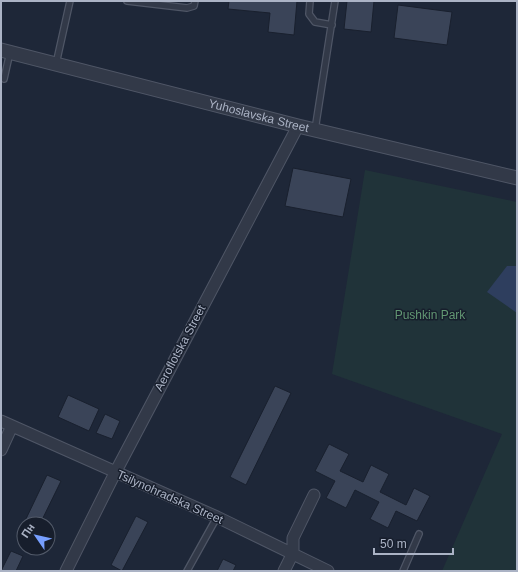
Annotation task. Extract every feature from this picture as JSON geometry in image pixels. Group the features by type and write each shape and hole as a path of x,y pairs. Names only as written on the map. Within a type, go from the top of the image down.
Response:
{"street":[{"name":"Yuhoslavska Street","path":"5,51 298,126 517,178"},
{"name":"Aeroflotska Street","path":"66,571 115,473 298,126"},
{"name":"Tsilynohradska Street","path":"1,421 216,517 328,571"},
{"path":"2,447 12,426"},
{"path":"284,571 293,554 293,538 314,495"}],"lane":[{"path":"56,64 70,1"},
{"path":"127,1 187,8 194,6 195,1"},
{"path":"310,1 309,14 315,22 332,25"},
{"path":"315,130 335,1"},
{"path":"4,79 5,51"},
{"path":"186,571 216,517"},
{"path":"403,571 419,534"}],"green space":[{"name":"Pushkin Park","path":"365,170 517,202 517,571 442,571 502,434 332,374"}],"water":[{"path":"507,266 517,266 517,313 487,292"}],"building":[{"path":"229,1 297,1 294,35 268,32 270,13 228,9"},
{"path":"347,1 374,1 371,32 344,29"},
{"path":"398,5 452,12 447,45 394,38"},
{"path":"293,168 351,179 343,217 285,206"},
{"path":"275,386 291,393 246,485 230,477"},
{"path":"68,395 99,409 89,431 58,417"},
{"path":"105,414 120,421 112,439 96,433"},
{"path":"329,444 349,454 340,471 363,482 371,465 389,474 380,492 406,505 414,488 430,496 417,521 396,511 388,528 370,519 379,502 355,490 346,508 326,498 335,481 315,471"},
{"path":"47,475 61,481 44,516 27,516"},
{"path":"136,516 148,522 122,571 111,565"},
{"path":"11,551 16,553 16,556 23,556 16,571 1,571"},
{"path":"223,559 236,565 233,571 217,571"}]}
